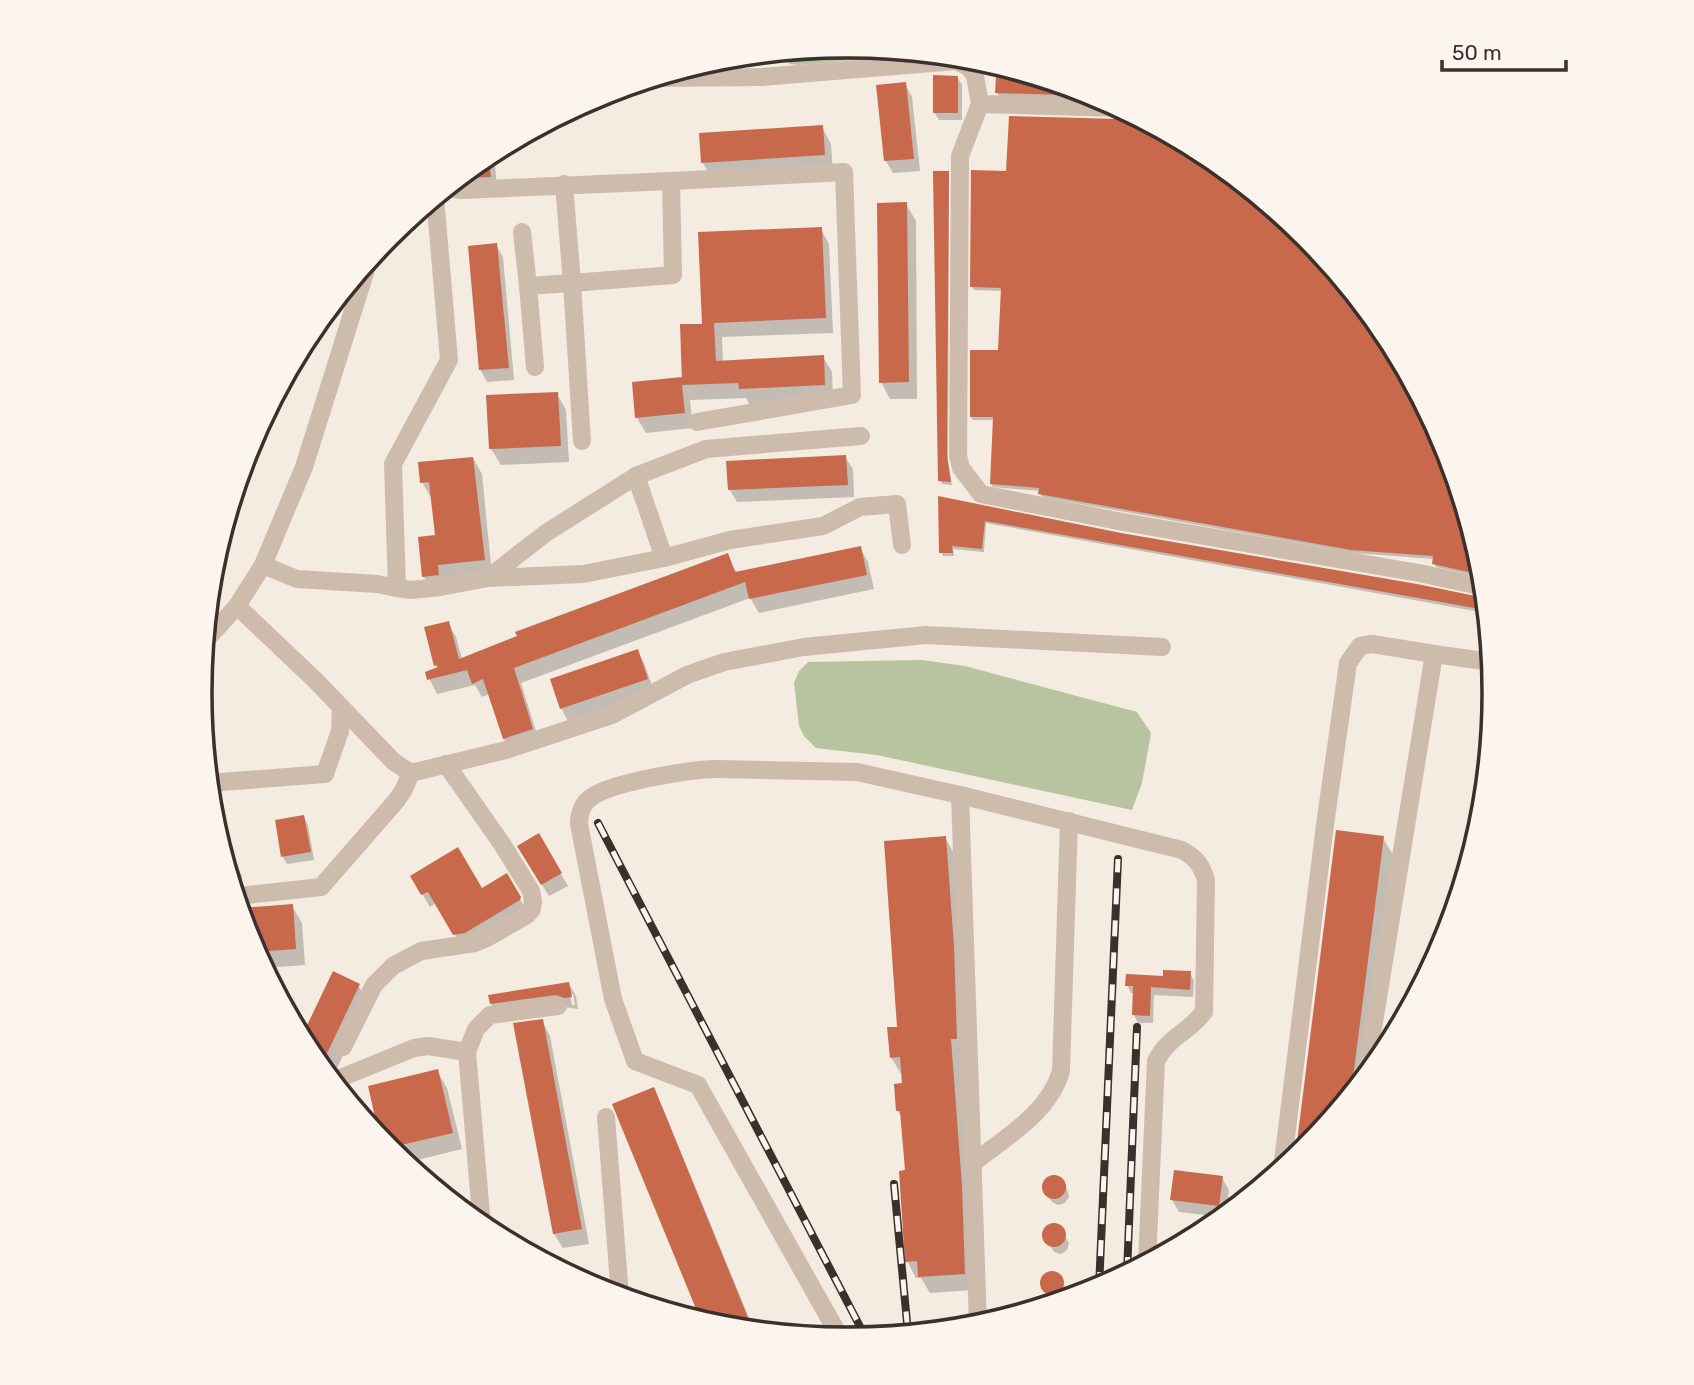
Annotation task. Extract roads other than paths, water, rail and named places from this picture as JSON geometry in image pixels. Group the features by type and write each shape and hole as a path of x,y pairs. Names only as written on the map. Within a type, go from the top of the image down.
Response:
{"lane":[{"path":"689,78 761,77 931,63"},
{"path":"971,70 975,76 981,104 960,156 958,456 961,468 974,488 981,494 1027,504 1472,584"},
{"path":"981,104 1093,107"},
{"path":"460,190 844,172 852,395 697,422"},
{"path":"528,286 673,275 671,181"},
{"path":"564,184 582,441"},
{"path":"397,588 393,464 449,360 437,208"},
{"path":"522,232 535,367"},
{"path":"216,629 237,606 263,565 304,467 361,284"},
{"path":"488,578 546,533 636,477 706,449 861,436"},
{"path":"636,477 664,558"},
{"path":"263,565 297,579 377,584 411,590 488,578 583,575 664,558 730,540 823,526 860,507 897,504 902,545"},
{"path":"237,606 394,762 411,773 506,750 612,715 687,675 724,662 804,647 926,635 1162,647"},
{"path":"1284,1153 1348,663 1360,646 1372,643 1480,660"},
{"path":"1369,1054 1434,653"},
{"path":"219,782 325,774 340,731 341,707"},
{"path":"343,1047 374,985 393,966 421,951 475,943 527,915 532,909 531,891 446,764"},
{"path":"834,1327 698,1085 635,1061 612,999 579,824 579,816 587,801 594,795 620,786 699,769 857,772 1069,821 1182,850 1194,857 1201,865 1206,880 1204,1012 1197,1022 1164,1047 1156,1061 1147,1251"},
{"path":"247,895 321,887 396,801 411,773"},
{"path":"960,795 978,1314"},
{"path":"973,1163 1042,1107 1056,1089 1061,1071 1069,821"},
{"path":"481,1210 467,1052 476,1029 490,1015 558,1006"},
{"path":"342,1077 414,1048 428,1046 467,1052"},
{"path":"606,1117 619,1285"}],"railway":[{"path":"598,823 860,1327"},
{"path":"1100,1275 1118,859"},
{"path":"1127,1262 1137,1027"},
{"path":"894,1184 907,1324"}]}
